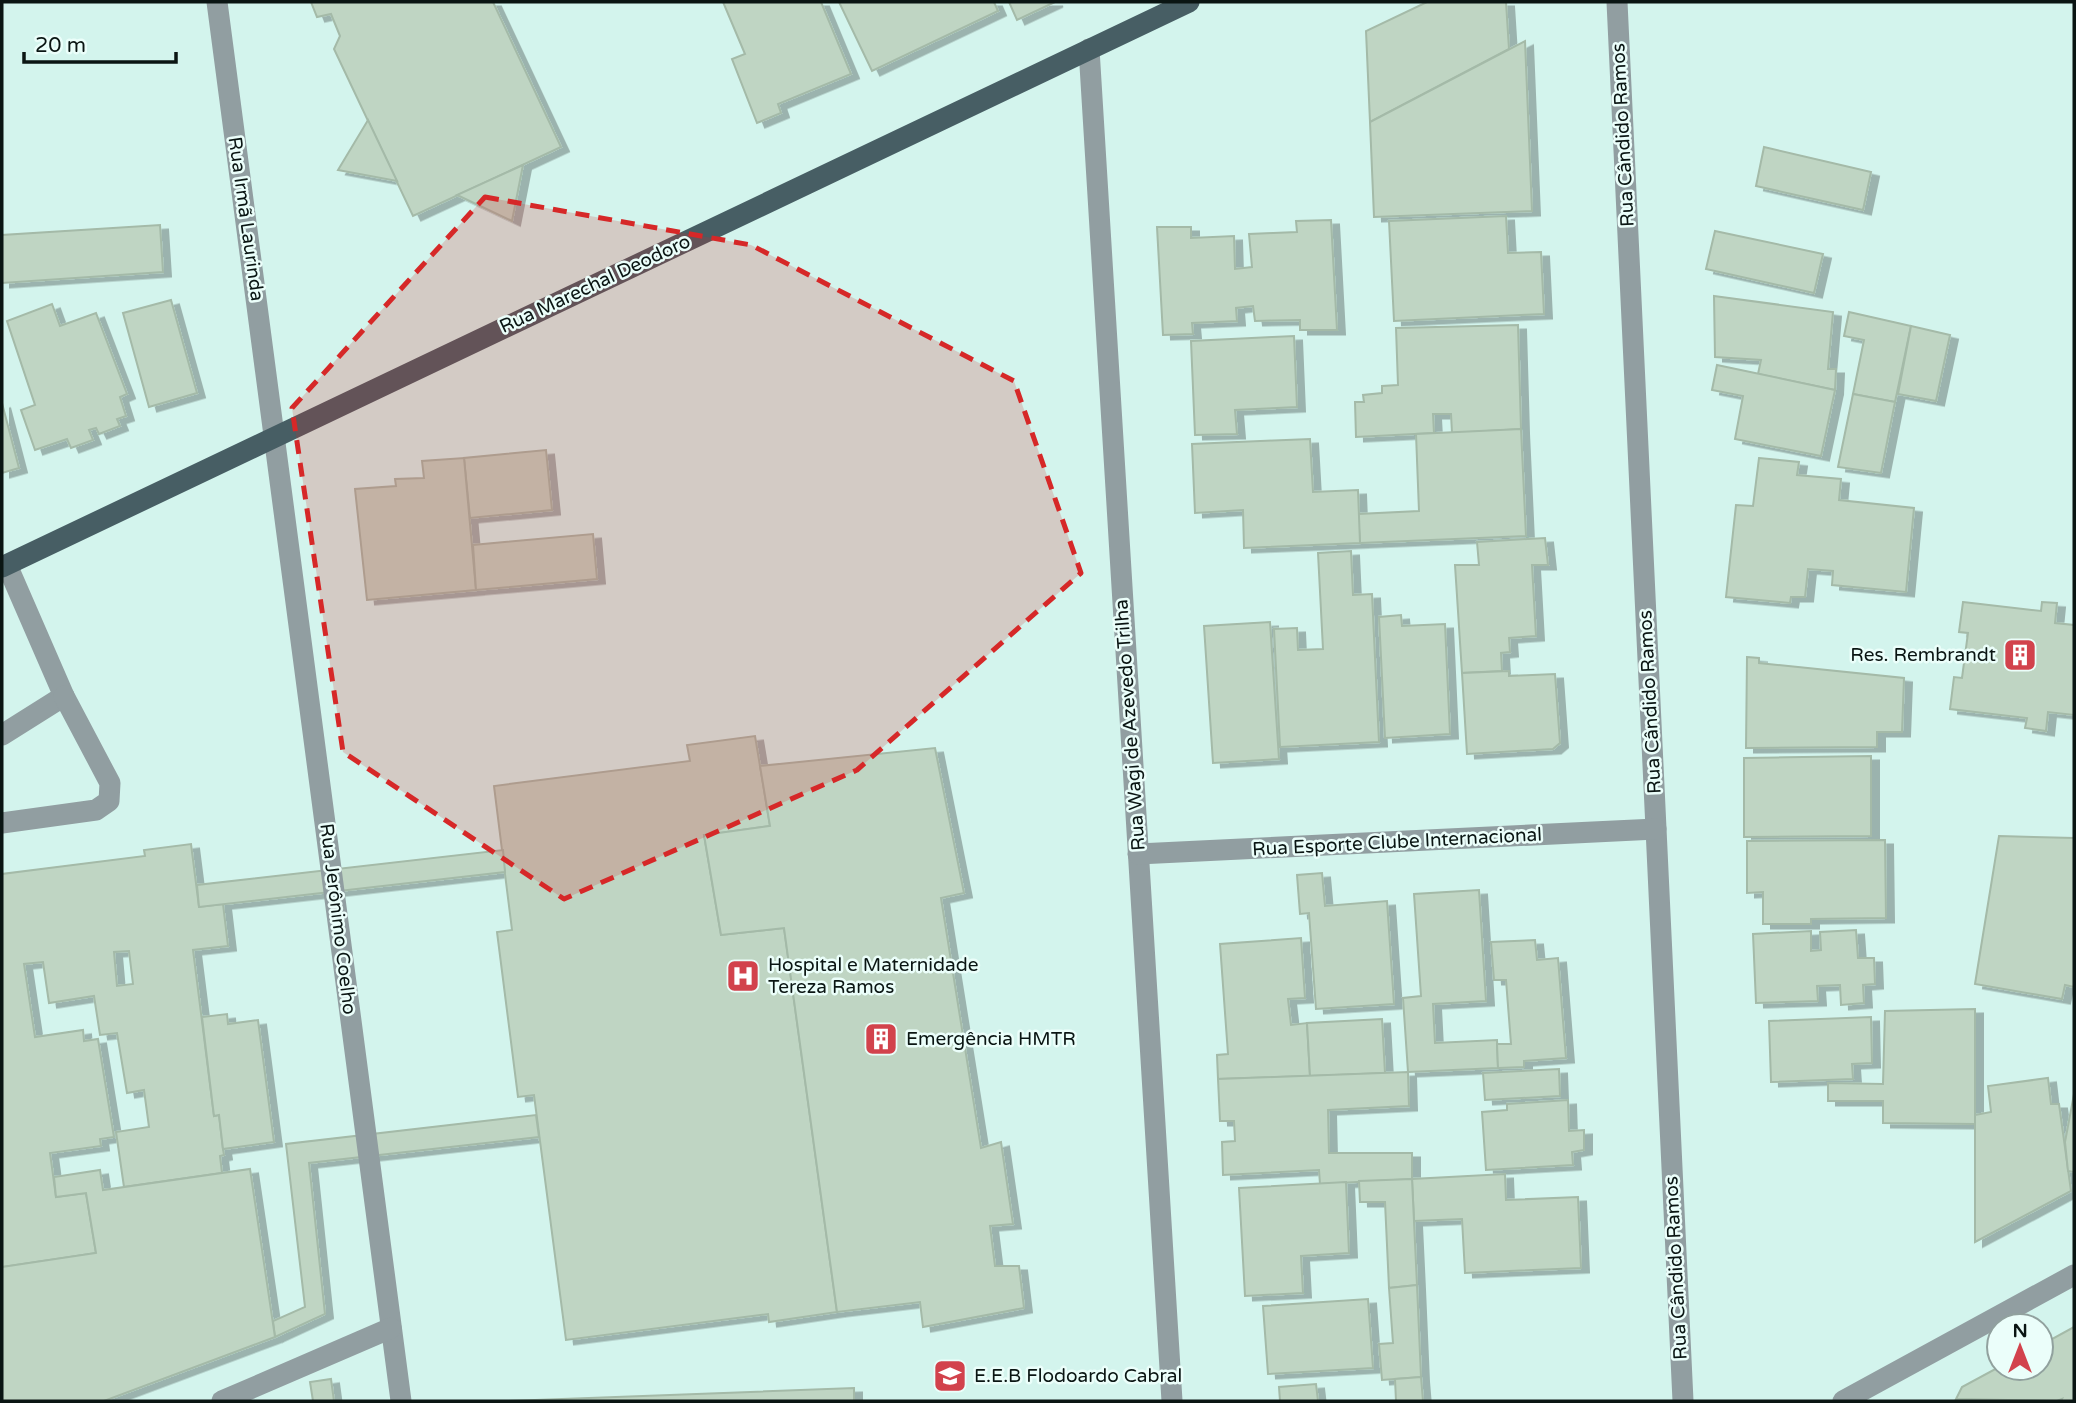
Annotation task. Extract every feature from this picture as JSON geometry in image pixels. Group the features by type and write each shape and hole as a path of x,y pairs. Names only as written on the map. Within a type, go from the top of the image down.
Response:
{"main road":[{"name":"Rua Marechal Deodoro","path":"4,566 1189,2"}],"street":[{"name":"Rua Irmã Laurinda","path":"217,2 275,437"},
{"name":"Rua Cândido Ramos","path":"1617,2 1683,1401"},
{"name":"Rua Wagi de Azevedo Trilha","path":"1089,49 1172,1401"},
{"name":"Rua Jerônimo Coelho","path":"275,437 401,1401"},
{"path":"2,823 96,810 109,801 110,783 64,696 4,566"},
{"path":"2,735 64,696"},
{"name":"Rua Esporte Clube Internacional","path":"1138,854 1656,829"},
{"path":"1843,1401 2074,1275"},
{"path":"222,1401 391,1328"}],"highlighted area":[{"path":"485,197 751,245 1014,381 1081,573 857,770 564,899 343,752 292,408"}],"building":[{"path":"311,2 493,2 561,147 413,216 334,49 340,36 331,14 317,17"},
{"path":"723,2 821,2 851,74 778,104 781,113 757,123 732,59 745,54"},
{"path":"839,2 994,2 998,11 872,71"},
{"path":"1009,2 1055,2 1017,20"},
{"path":"1427,2 1506,2 1509,49 1370,122 1366,31"},
{"path":"1525,41 1532,211 1374,217 1370,122"},
{"path":"368,120 397,181 338,170"},
{"path":"1764,147 1871,172 1863,210 1756,186"},
{"path":"523,165 512,221 457,195"},
{"path":"1506,216 1508,253 1541,252 1544,314 1394,321 1389,221"},
{"path":"1331,220 1337,330 1300,330 1300,320 1255,321 1253,306 1236,308 1237,321 1192,323 1193,334 1163,335 1157,227 1191,227 1191,238 1234,236 1235,269 1252,267 1249,234 1297,232 1296,221"},
{"path":"160,225 163,272 2,283 2,235"},
{"path":"1715,231 1823,254 1814,293 1706,269"},
{"path":"1714,296 1833,312 1828,369 1836,369 1835,390 1758,374 1761,360 1715,357"},
{"path":"171,300 197,393 149,407 123,313"},
{"path":"52,304 60,326 96,313 127,394 120,397 126,416 117,419 120,426 99,434 96,428 89,430 93,440 71,448 67,439 35,450 21,410 35,405 7,321"},
{"path":"1849,312 1911,326 1895,402 1853,394 1864,340 1844,336"},
{"path":"1518,325 1521,429 1452,433 1451,414 1433,414 1434,433 1356,437 1355,402 1364,402 1363,395 1382,393 1382,386 1398,385 1396,328"},
{"path":"1911,326 1950,335 1936,401 1898,394"},
{"path":"1294,336 1297,407 1235,410 1237,434 1195,435 1191,341"},
{"path":"1717,365 1835,390 1821,456 1735,439 1743,396 1712,390"},
{"path":"1853,394 1895,402 1881,473 1838,467"},
{"path":"2,403 19,468 2,473"},
{"path":"1521,429 1526,536 1360,543 1358,514 1419,511 1416,434"},
{"path":"1310,439 1313,492 1358,490 1360,543 1244,548 1243,510 1195,513 1192,444"},
{"path":"546,450 552,510 470,518 464,458"},
{"path":"464,458 476,590 367,600 355,489 396,486 395,479 424,478 422,461"},
{"path":"1759,458 1799,462 1797,475 1841,479 1839,500 1914,508 1906,592 1832,585 1833,571 1808,569 1805,597 1791,597 1790,603 1726,597 1736,505 1753,506"},
{"path":"593,534 597,579 476,590 473,545"},
{"path":"1545,538 1548,565 1532,565 1536,636 1509,638 1510,652 1501,653 1502,671 1462,673 1455,565 1479,565 1477,542"},
{"path":"1351,551 1353,595 1372,594 1379,742 1280,747 1274,629 1297,628 1298,650 1323,649 1318,553"},
{"name":"Res. Rembrandt","path":"1963,602 2041,611 2042,602 2057,603 2055,623 2074,625 2074,715 2048,712 2046,731 2025,728 2027,718 1950,709 1954,677 1962,678 1968,633 1959,632"},
{"path":"1401,615 1402,626 1445,624 1450,734 1385,738 1379,617"},
{"path":"1270,622 1279,759 1213,763 1204,626"},
{"path":"1747,657 1759,658 1759,663 1904,678 1902,732 1877,732 1877,747 1746,748"},
{"path":"1509,671 1509,676 1555,674 1560,743 1553,749 1467,754 1462,673"},
{"path":"755,736 770,826 704,835 721,935 784,928 837,1312 769,1322 768,1314 566,1340 534,1095 518,1097 497,932 512,930 494,786 690,761 687,745"},
{"name":"Emergência HMTR","path":"935,748 964,893 941,898 981,1148 1001,1142 1013,1224 990,1226 995,1266 1019,1266 1024,1308 923,1327 920,1302 837,1312 784,928 721,935 704,835 770,826 760,766"},
{"path":"1871,756 1871,836 1744,837 1744,758"},
{"path":"1999,836 2074,838 2074,987 2065,985 2062,999 1975,984"},
{"path":"1885,840 1886,918 1811,919 1811,924 1763,924 1763,892 1747,893 1747,841"},
{"path":"191,844 199,907 223,904 228,946 193,950 214,1116 219,1115 224,1155 220,1156 222,1173 124,1187 116,1132 149,1127 144,1090 127,1093 117,1033 100,1035 94,996 49,1003 43,962 24,964 35,1037 83,1030 84,1041 98,1039 114,1137 100,1139 101,1146 50,1153 56,1197 86,1193 96,1253 2,1267 2,874 145,856 144,850","holes":["129,951 133,984 117,986 114,952"]},
{"path":"503,850 505,872 199,907 197,885"},
{"path":"1322,873 1325,906 1387,901 1394,1004 1316,1009 1309,913 1300,914 1297,875"},
{"path":"1479,890 1486,1001 1433,1004 1435,1043 1497,1040 1498,1068 1408,1072 1403,998 1421,996 1414,894"},
{"path":"1856,930 1858,958 1874,958 1875,984 1863,985 1864,1003 1841,1005 1840,985 1817,986 1818,1001 1756,1003 1753,934 1811,931 1811,951 1821,950 1820,932"},
{"path":"1301,938 1305,998 1288,999 1291,1025 1307,1023 1310,1076 1218,1079 1217,1055 1228,1054 1220,944"},
{"path":"1535,940 1537,960 1558,958 1566,1058 1524,1061 1524,1067 1498,1068 1497,1044 1511,1044 1506,980 1494,980 1491,942"},
{"path":"1975,1009 1975,1124 1883,1123 1883,1101 1828,1101 1828,1083 1883,1084 1885,1011"},
{"path":"227,1014 228,1024 258,1020 274,1142 223,1149 219,1115 214,1116 202,1017"},
{"path":"1871,1017 1872,1063 1852,1064 1853,1079 1771,1082 1769,1021"},
{"path":"1382,1019 1385,1073 1310,1076 1307,1023"},
{"path":"1559,1069 1560,1096 1485,1100 1483,1073"},
{"path":"1408,1072 1409,1106 1328,1110 1329,1153 1412,1153 1412,1179 1320,1184 1319,1170 1223,1175 1222,1142 1235,1141 1234,1121 1220,1121 1218,1079"},
{"path":"2048,1078 2051,1104 2059,1104 2071,1191 1975,1242 1975,1115 1991,1112 1988,1086"},
{"path":"2074,1094 2074,1172 2068,1171 2065,1142"},
{"path":"1568,1100 1569,1131 1584,1130 1584,1150 1572,1152 1573,1165 1486,1170 1482,1112 1507,1110 1507,1104"},
{"path":"536,1115 539,1137 309,1163 325,1314 275,1337 273,1321 305,1307 286,1144"},
{"path":"250,1169 275,1337 104,1401 2,1401 2,1267 96,1253 86,1193 56,1197 54,1177 100,1170 103,1190"},
{"path":"1505,1174 1506,1200 1578,1197 1581,1268 1465,1273 1462,1219 1414,1221 1412,1179"},
{"path":"1412,1179 1417,1285 1389,1288 1385,1202 1360,1202 1359,1181"},
{"path":"1346,1182 1349,1253 1301,1256 1303,1293 1245,1296 1239,1188"},
{"path":"1417,1285 1421,1377 1382,1380 1379,1344 1393,1343 1389,1288"},
{"path":"1368,1299 1373,1368 1268,1374 1263,1306"},
{"path":"2074,1327 2074,1401 1956,1399 1962,1387 1985,1375 1985,1382 2055,1382 2055,1337"},
{"path":"1421,1377 1423,1401 1396,1401 1395,1379"},
{"path":"331,1379 334,1401 313,1401 310,1382"},
{"path":"1316,1384 1318,1401 1280,1401 1279,1387"},
{"path":"854,1388 854,1401 508,1401"}],"place":[{"name":"Res. Rembrandt","path":"2020,655"},
{"name":"Hospital e Maternidade Tereza Ramos","path":"743,976"},
{"name":"Emergência HMTR","path":"881,1039"},
{"name":"E.E.B Flodoardo Cabral","path":"950,1376"}]}
